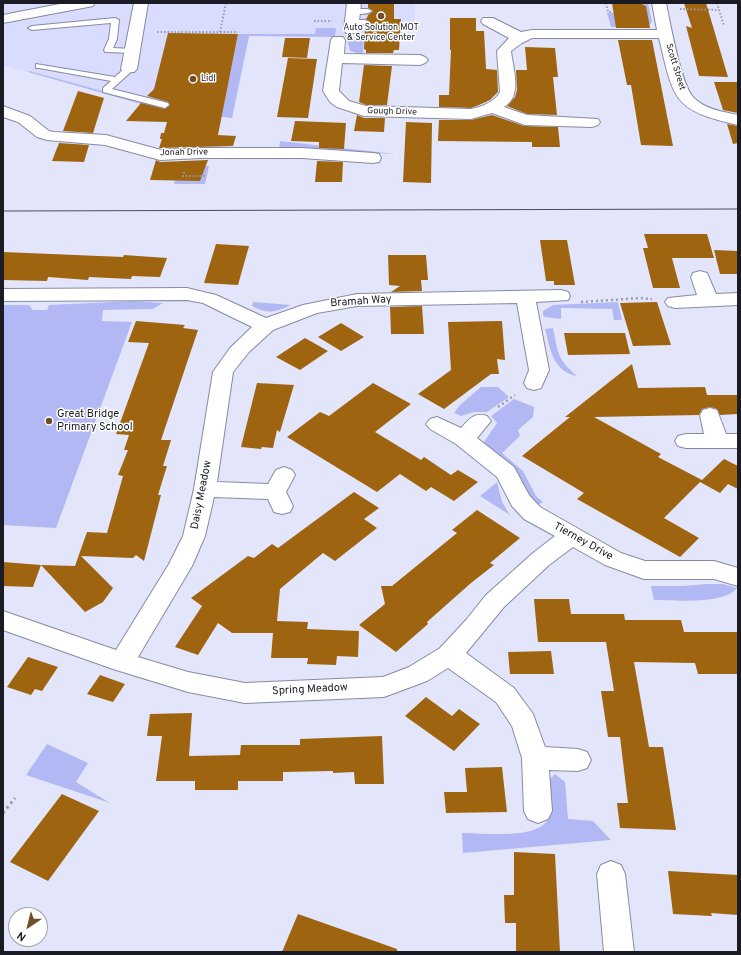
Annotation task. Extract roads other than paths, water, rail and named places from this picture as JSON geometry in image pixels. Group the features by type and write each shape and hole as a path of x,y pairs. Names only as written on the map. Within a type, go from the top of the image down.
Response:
{"main road":[{"path":"3,6 15,3"},
{"path":"3,19 88,3"},
{"path":"129,69 141,3"},
{"name":"Scott Street","path":"659,3 665,34 680,87 686,100 711,114 738,120"},
{"path":"488,21 519,37 532,34 665,34"},
{"name":"Gough Drive","path":"338,40 331,92 336,99 352,108 364,111 471,114 493,108 504,100 508,92 504,51 508,45 519,37"},
{"path":"336,58 420,60"},
{"path":"493,108 525,120 592,122"},
{"name":"Jonah Drive","path":"3,111 24,119 43,134 54,137 106,140 160,155 200,153 278,153 373,158"},
{"path":"275,171 278,153"},
{"path":"700,277 708,300"},
{"path":"3,295 186,294 208,299 266,326"},
{"name":"Bramah Way","path":"266,326 284,317 327,303 357,300 561,296"},
{"path":"526,297 539,370 534,383"},
{"path":"675,302 738,299"},
{"name":"Daisy Meadow","path":"122,662 180,566 194,536 205,489 223,372 243,344 266,326"},
{"path":"710,415 728,441"},
{"path":"464,439 480,421"},
{"name":"Tierney Drive","path":"437,424 464,439 506,472 520,500 532,513 613,559 644,570 714,570 738,576"},
{"path":"686,441 728,441"},
{"path":"205,489 280,491"},
{"name":"Spring Meadow","path":"3,620 122,662 188,682 244,693 299,692 384,687 418,674 449,655 475,627 495,601 541,559 571,536"},
{"path":"449,655 505,695 524,722 535,758 538,811"},
{"path":"535,758 578,760"},
{"path":"611,874 619,952"}],"lane":[{"path":"355,17 368,11"},
{"path":"32,28 115,20 113,39 108,50 132,51"},
{"path":"39,66 114,83 149,94"},
{"path":"129,69 106,90 165,105"}],"tram line":[{"path":"3,211 738,209"}],"place":[{"name":"Auto Solution MOT & Service Center","path":"381,16"},
{"name":"Lidl","path":"193,79"},
{"name":"Great Bridge Primary School","path":"49,421"}]}
